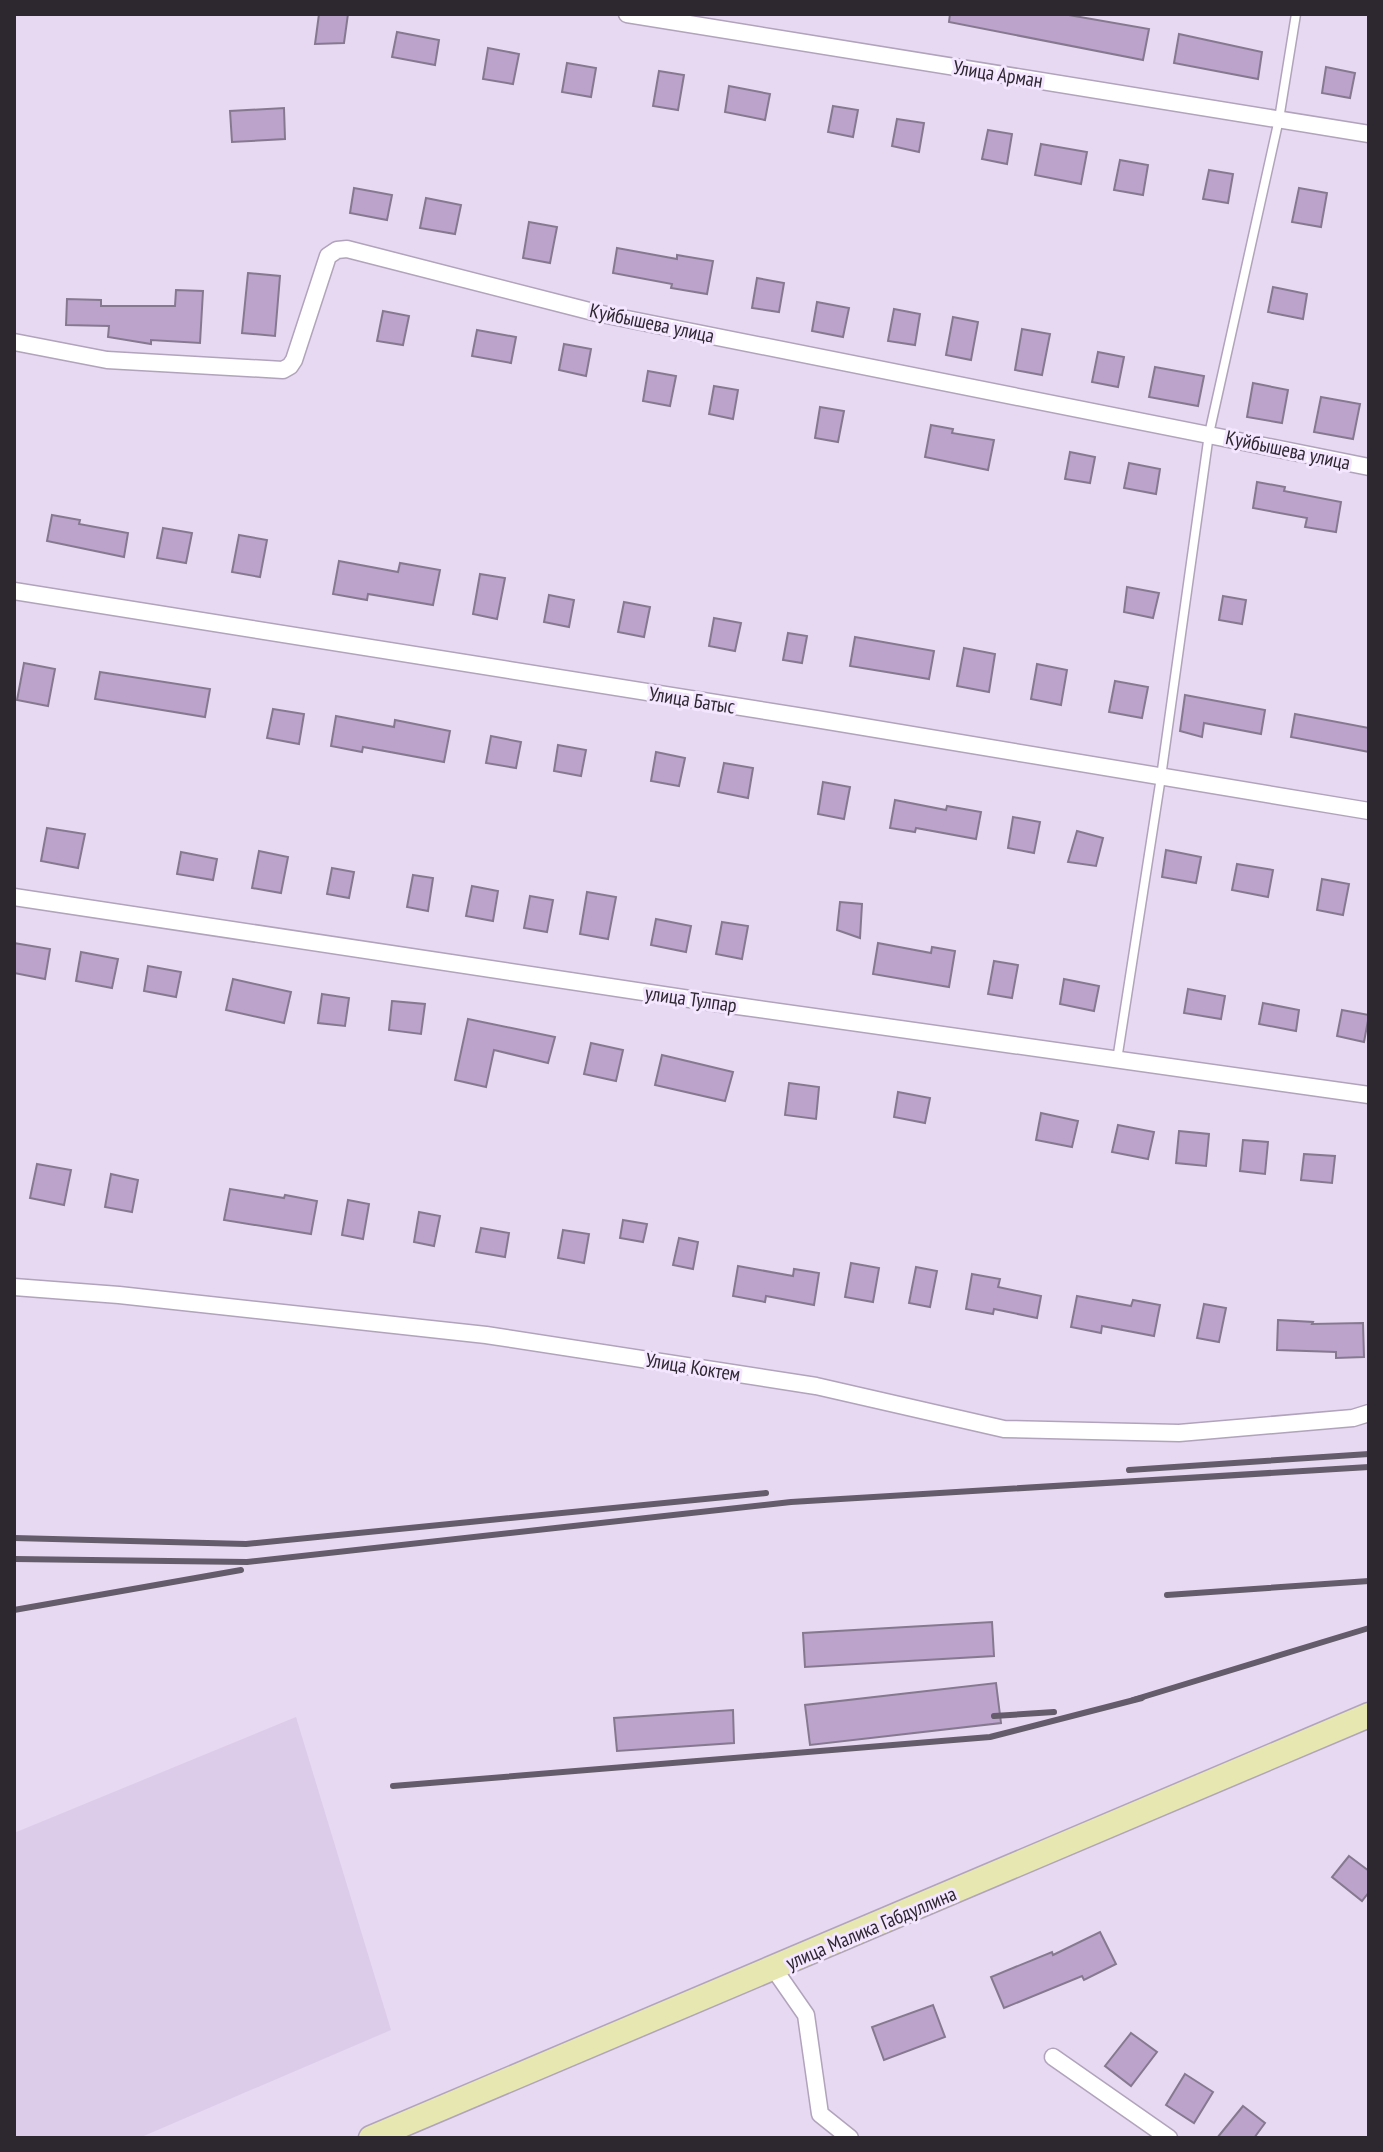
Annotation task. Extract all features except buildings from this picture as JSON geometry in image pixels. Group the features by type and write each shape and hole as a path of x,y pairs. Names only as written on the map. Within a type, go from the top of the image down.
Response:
{"main road":[{"name":"улица Малика Габдуллина","path":"371,2138 1367,1720"}],"street":[{"name":"Улица Арман","path":"627,14 1369,134"},
{"name":"Куйбышева улица","path":"14,342 107,360 283,370 294,360 328,256 337,250 347,249 597,313 1369,467"},
{"name":"Улица Батыс","path":"14,591 1369,811"},
{"name":"улица Тулпар","path":"14,897 723,1004 1369,1095"},
{"name":"Улица Коктем","path":"14,1287 119,1295 486,1335 816,1386 1004,1429 1179,1433 1353,1418 1369,1413"},
{"path":"774,1969 806,2015 820,2114 850,2138"},
{"path":"1053,2057 1169,2138"}],"lane":[{"path":"1117,1060 1209,434 1279,119 1296,14"}],"shaded area":[{"path":"296,1717 391,2030 139,2138 14,2138 14,1833"}],"railway":[{"path":"1129,1470 1369,1454"},
{"path":"14,1559 247,1562 791,1502 1369,1467"},
{"path":"14,1538 246,1544 766,1493"},
{"path":"14,1610 241,1570"},
{"path":"1167,1595 1369,1581"},
{"path":"1133,1700 1369,1628"},
{"path":"393,1786 990,1737 1142,1698"},
{"path":"994,1716 1054,1712"}]}
